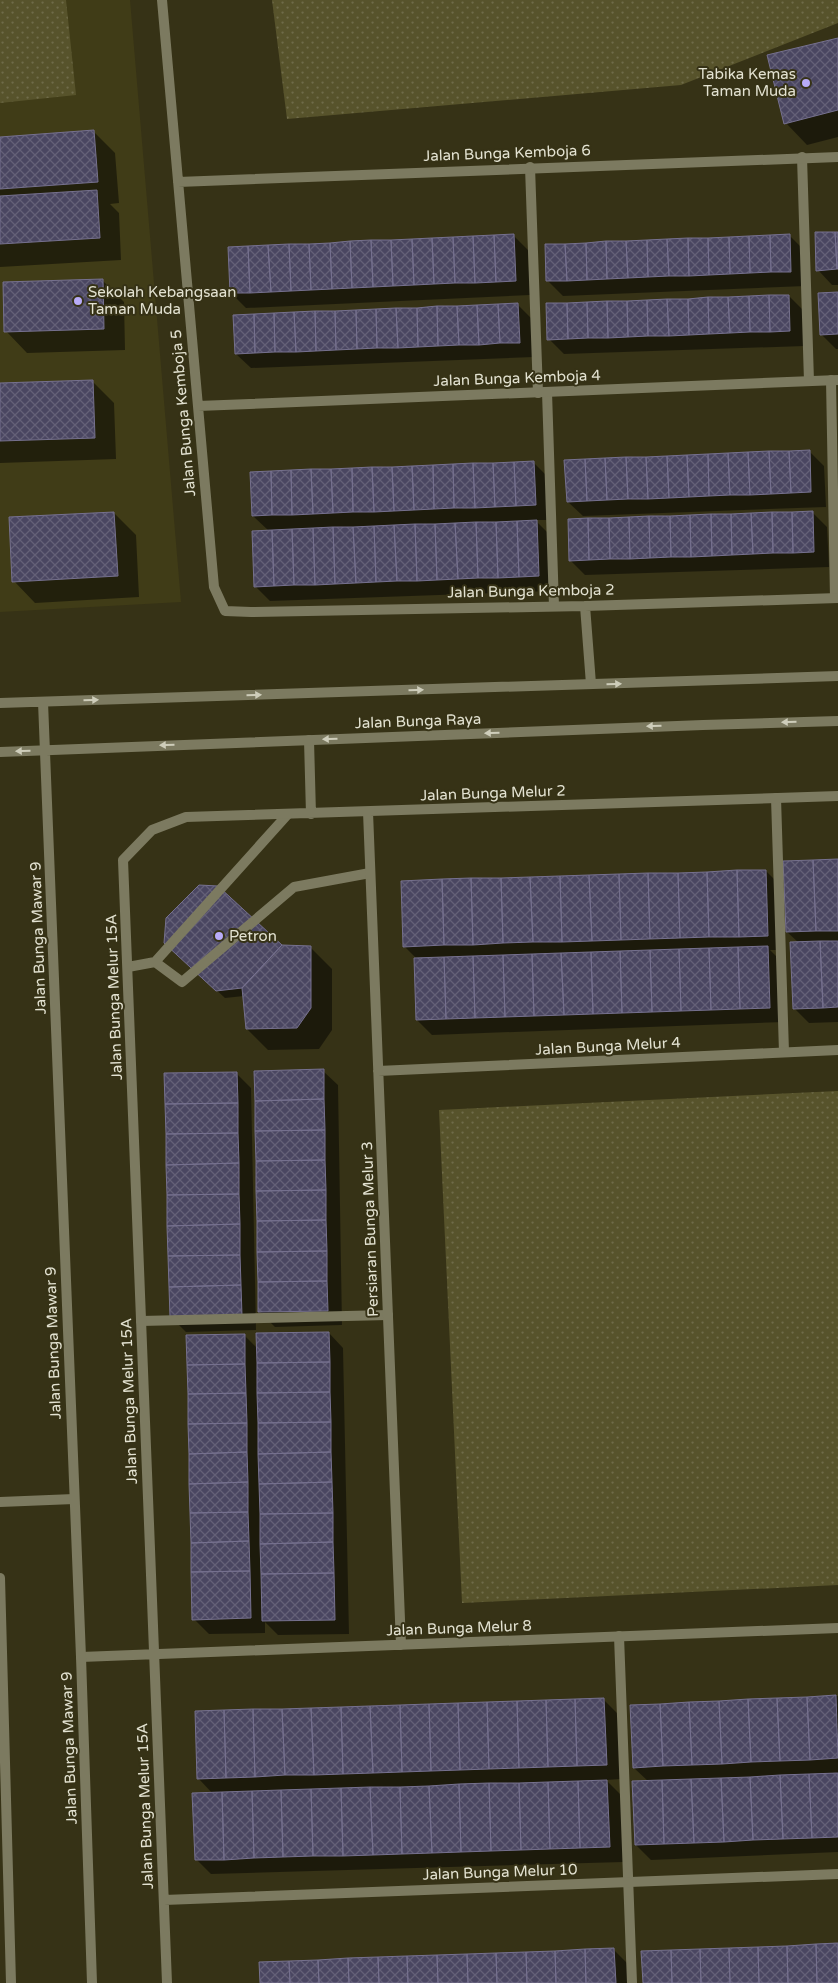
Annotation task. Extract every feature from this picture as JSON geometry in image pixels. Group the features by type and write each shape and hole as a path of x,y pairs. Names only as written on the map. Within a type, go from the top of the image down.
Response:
{"street":[{"name":"Jalan Bunga Kemboja 5","path":"162,0 214,587 225,611"},
{"name":"Jalan Bunga Kemboja 6","path":"178,182 838,156"},
{"path":"802,157 809,381"},
{"path":"530,168 554,606"},
{"path":"835,380 837,598"},
{"name":"Jalan Bunga Kemboja 4","path":"198,406 835,380"},
{"name":"Jalan Bunga Kemboja 2","path":"225,611 585,606 837,598"},
{"path":"585,606 591,684"},
{"name":"Jalan Bunga Raya","path":"0,703 838,676"},
{"name":"Jalan Bunga Mawar 9","path":"43,702 92,1983"},
{"name":"Jalan Bunga Raya","path":"0,752 838,721"},
{"path":"309,740 312,814"},
{"name":"Jalan Bunga Melur 2","path":"152,830 186,817 838,796"},
{"path":"776,798 784,1052"},
{"name":"Persiaran Bunga Melur 3","path":"368,812 401,1645"},
{"path":"128,967 155,962 288,814"},
{"name":"Jalan Bunga Melur 15A","path":"152,830 123,860 167,1983"},
{"path":"155,962 182,982 294,887 370,873"},
{"name":"Jalan Bunga Melur 4","path":"378,1071 838,1050"},
{"path":"142,1321 388,1314"},
{"path":"0,1502 74,1499"},
{"path":"0,1578 5,1924 11,1983"},
{"name":"Jalan Bunga Melur 8","path":"81,1657 838,1628"},
{"path":"619,1636 632,1983"},
{"name":"Jalan Bunga Melur 10","path":"164,1900 838,1874"}],"shaded area":[{"name":"Sekolah Kebangsaan Taman Muda","path":"0,0 130,0 181,602 0,612"},
{"path":"0,0 66,0 76,95 0,103"},
{"path":"272,0 838,0 838,23 681,85 287,119"},
{"path":"838,1091 838,1585 462,1603 439,1110"}],"building":[{"name":"Tabika Kemas Taman Muda","path":"838,38 838,110 784,124 767,55"},
{"path":"94,130 98,182 0,189 0,137"},
{"path":"97,190 100,238 0,244 0,196"},
{"path":"815,232 835,232 837,269 816,271"},
{"path":"835,232 838,232 838,269 837,269"},
{"path":"514,234 516,281 496,282 494,235"},
{"path":"790,234 791,272 771,272 770,235"},
{"path":"494,235 496,282 475,283 473,236"},
{"path":"770,235 771,272 750,273 749,236"},
{"path":"473,236 475,283 455,283 453,237"},
{"path":"749,236 750,273 730,274 729,237"},
{"path":"453,237 455,283 434,284 432,238"},
{"path":"729,237 730,274 709,275 708,238"},
{"path":"432,238 434,284 414,285 412,239"},
{"path":"688,238 689,276 669,276 667,239"},
{"path":"688,238 708,238 709,275 689,276"},
{"path":"412,239 414,285 393,286 391,240"},
{"path":"667,239 669,276 648,277 647,240"},
{"path":"371,240 373,287 352,288 350,241"},
{"path":"371,240 391,240 393,286 373,287"},
{"path":"647,240 648,277 628,278 626,241"},
{"path":"350,241 352,288 332,289 330,243"},
{"path":"606,241 607,279 587,280 586,243"},
{"path":"606,241 626,241 628,278 607,279"},
{"path":"330,243 332,289 311,290 309,244"},
{"path":"586,243 587,280 567,281 565,244"},
{"path":"289,244 291,291 271,292 268,245"},
{"path":"289,244 309,244 311,290 291,291"},
{"path":"545,244 565,244 567,281 546,281"},
{"path":"268,245 271,292 250,293 248,246"},
{"path":"248,246 250,293 230,293 228,247"},
{"path":"103,279 104,329 4,332 3,282"},
{"path":"838,292 838,334 820,335 818,293"},
{"path":"769,295 789,295 790,331 770,332"},
{"path":"769,295 770,332 750,332 749,296"},
{"path":"749,296 750,332 730,333 728,297"},
{"path":"708,297 728,297 730,333 709,334"},
{"path":"708,297 709,334 689,335 688,299"},
{"path":"667,299 688,299 689,335 669,336"},
{"path":"667,299 669,336 648,336 647,300"},
{"path":"647,300 648,336 628,337 627,301"},
{"path":"607,301 627,301 628,337 608,338"},
{"path":"607,301 608,338 588,338 587,302"},
{"path":"587,302 588,338 568,339 567,303"},
{"path":"518,303 520,343 500,343 498,304"},
{"path":"546,303 567,303 568,339 547,340"},
{"path":"498,304 500,343 479,345 477,305"},
{"path":"477,305 479,345 459,345 457,306"},
{"path":"437,306 457,306 459,345 438,346"},
{"path":"437,306 438,346 418,347 417,308"},
{"path":"396,308 417,308 418,347 398,348"},
{"path":"396,308 398,348 377,348 376,309"},
{"path":"376,309 377,348 357,349 356,310"},
{"path":"356,310 357,349 336,350 335,311"},
{"path":"315,311 335,311 336,350 316,351"},
{"path":"315,311 316,351 296,352 294,312"},
{"path":"294,312 296,352 275,352 274,313"},
{"path":"274,313 275,352 255,353 254,314"},
{"path":"254,314 255,353 235,354 233,315"},
{"path":"93,380 95,438 0,441 0,383"},
{"path":"810,450 811,492 791,493 789,451"},
{"path":"769,451 789,451 791,493 771,494"},
{"path":"769,451 771,494 750,495 748,452"},
{"path":"748,452 750,495 730,495 728,453"},
{"path":"728,453 730,495 709,496 708,454"},
{"path":"708,454 709,496 689,497 687,455"},
{"path":"687,455 689,497 669,498 667,456"},
{"path":"667,456 669,498 648,499 646,457"},
{"path":"626,457 646,457 648,499 628,499"},
{"path":"626,457 628,499 607,500 605,458"},
{"path":"605,458 607,500 587,501 585,459"},
{"path":"585,459 587,501 567,502 564,460"},
{"path":"534,461 536,505 516,506 514,462"},
{"path":"514,462 516,506 495,507 493,463"},
{"path":"473,463 493,463 495,507 475,508"},
{"path":"473,463 475,508 454,508 453,464"},
{"path":"453,464 454,508 434,509 433,465"},
{"path":"433,465 434,509 414,510 412,466"},
{"path":"412,466 414,510 394,511 392,467"},
{"path":"372,467 392,467 394,511 374,512"},
{"path":"372,467 374,512 353,512 352,468"},
{"path":"352,468 353,512 333,513 331,469"},
{"path":"311,469 331,469 333,513 313,514"},
{"path":"311,469 313,514 292,515 291,470"},
{"path":"291,470 292,515 272,515 271,471"},
{"path":"271,471 272,515 252,516 250,472"},
{"path":"813,511 814,552 793,553 792,512"},
{"path":"114,512 118,576 12,582 9,517"},
{"path":"772,512 792,512 793,553 773,553"},
{"path":"772,512 773,553 753,554 751,513"},
{"path":"751,513 753,554 732,555 731,514"},
{"path":"711,514 731,514 732,555 712,556"},
{"path":"711,514 712,556 691,557 690,515"},
{"path":"690,515 691,557 671,557 670,516"},
{"path":"649,516 670,516 671,557 650,558"},
{"path":"649,516 650,558 630,559 629,517"},
{"path":"629,517 630,559 610,559 609,518"},
{"path":"588,518 609,518 610,559 589,560"},
{"path":"588,518 589,560 569,561 568,519"},
{"path":"537,520 539,576 519,577 517,521"},
{"path":"517,521 519,577 498,578 496,522"},
{"path":"476,522 496,522 498,578 478,578"},
{"path":"476,522 478,578 458,579 455,523"},
{"path":"455,523 458,579 437,580 435,524"},
{"path":"415,524 435,524 437,580 417,581"},
{"path":"415,524 417,581 397,581 394,525"},
{"path":"394,525 397,581 376,582 374,526"},
{"path":"374,526 376,582 356,583 353,527"},
{"path":"333,527 353,527 356,583 335,584"},
{"path":"333,527 335,584 315,585 313,528"},
{"path":"313,528 315,585 294,585 292,529"},
{"path":"292,529 294,585 274,586 272,530"},
{"path":"272,530 274,586 254,587 252,531"},
{"path":"838,859 838,931 816,931 813,860"},
{"path":"813,860 816,931 786,932 783,861"},
{"path":"737,870 739,937 709,937 707,872"},
{"path":"737,870 766,870 768,936 739,937"},
{"path":"707,872 709,937 680,938 678,873"},
{"path":"648,873 650,939 621,940 619,874"},
{"path":"648,873 678,873 680,938 650,939"},
{"path":"619,874 621,940 592,941 589,875"},
{"path":"589,875 592,941 562,942 560,876"},
{"path":"560,876 562,942 533,942 530,877"},
{"path":"530,877 533,942 503,943 501,878"},
{"path":"471,878 473,945 444,945 442,879"},
{"path":"471,878 501,878 503,943 473,945"},
{"path":"442,879 444,945 403,947 401,881"},
{"name":"Petron","path":"199,885 218,886 282,945 242,988 216,991 164,943 166,918"},
{"path":"820,941 838,941 838,1007 823,1008"},
{"path":"820,941 823,1008 793,1009 790,942"},
{"path":"282,945 311,946 311,1008 297,1028 246,1029 242,988"},
{"path":"768,946 770,1008 740,1009 738,947"},
{"path":"738,947 740,1009 711,1010 709,948"},
{"path":"709,948 711,1010 681,1011 679,949"},
{"path":"679,949 681,1011 652,1012 650,950"},
{"path":"650,950 652,1012 622,1013 620,951"},
{"path":"620,951 622,1013 593,1014 591,952"},
{"path":"591,952 593,1014 564,1015 561,953"},
{"path":"561,953 564,1015 534,1016 532,954"},
{"path":"532,954 534,1016 505,1017 503,955"},
{"path":"503,955 505,1017 475,1018 473,956"},
{"path":"473,956 475,1018 446,1019 444,957"},
{"path":"444,957 446,1019 416,1020 414,958"},
{"path":"324,1069 324,1099 255,1101 254,1071"},
{"path":"237,1072 238,1103 165,1104 164,1073"},
{"path":"324,1099 325,1130 255,1131 255,1101"},
{"path":"238,1103 238,1133 166,1134 165,1104"},
{"path":"325,1130 325,1160 256,1161 255,1131"},
{"path":"238,1133 239,1163 166,1165 166,1134"},
{"path":"325,1160 326,1190 256,1191 256,1161"},
{"path":"239,1163 239,1194 167,1195 166,1165"},
{"path":"326,1190 326,1220 257,1221 256,1191"},
{"path":"239,1194 240,1224 167,1226 167,1195"},
{"path":"326,1220 327,1251 257,1252 257,1221"},
{"path":"240,1224 240,1255 168,1256 167,1226"},
{"path":"327,1251 327,1281 258,1282 257,1252"},
{"path":"240,1255 241,1285 169,1287 168,1256"},
{"path":"327,1281 328,1311 258,1312 258,1282"},
{"path":"241,1285 242,1316 170,1317 169,1287"},
{"path":"329,1332 330,1362 257,1363 256,1333"},
{"path":"245,1334 245,1364 187,1365 186,1335"},
{"path":"330,1362 330,1392 257,1393 257,1363"},
{"path":"245,1364 246,1393 188,1394 187,1365"},
{"path":"330,1392 331,1422 258,1423 257,1393"},
{"path":"246,1393 247,1423 188,1424 188,1394"},
{"path":"331,1422 331,1452 258,1454 258,1423"},
{"path":"247,1423 247,1452 189,1454 188,1424"},
{"path":"247,1452 248,1482 189,1484 189,1454"},
{"path":"331,1452 332,1482 259,1484 258,1454"},
{"path":"248,1482 248,1512 190,1513 189,1484"},
{"path":"332,1482 333,1513 260,1514 259,1484"},
{"path":"248,1512 249,1541 191,1543 190,1513"},
{"path":"333,1513 333,1542 260,1544 260,1514"},
{"path":"249,1541 250,1571 191,1572 191,1543"},
{"path":"333,1542 334,1573 261,1574 260,1544"},
{"path":"250,1571 251,1618 192,1620 191,1572"},
{"path":"334,1573 335,1620 262,1621 261,1574"},
{"path":"836,1695 838,1758 810,1760 807,1697"},
{"path":"807,1697 810,1760 780,1761 777,1698"},
{"path":"604,1698 607,1765 577,1766 575,1699"},
{"path":"777,1698 780,1761 751,1762 748,1699"},
{"path":"575,1699 577,1766 548,1767 546,1700"},
{"path":"748,1699 751,1762 722,1764 719,1701"},
{"path":"546,1700 548,1767 519,1768 517,1701"},
{"path":"517,1701 519,1768 489,1769 487,1702"},
{"path":"719,1701 722,1764 692,1765 689,1702"},
{"path":"487,1702 489,1769 460,1770 458,1703"},
{"path":"689,1702 692,1765 663,1766 660,1704"},
{"path":"458,1703 460,1770 431,1771 429,1704"},
{"path":"429,1704 431,1771 402,1772 400,1705"},
{"path":"660,1704 663,1766 633,1768 630,1705"},
{"path":"400,1705 402,1772 373,1773 370,1706"},
{"path":"370,1706 373,1773 343,1774 341,1707"},
{"path":"341,1707 343,1774 314,1775 311,1708"},
{"path":"311,1708 314,1775 285,1775 282,1709"},
{"path":"253,1709 255,1777 226,1778 224,1710"},
{"path":"253,1709 282,1709 285,1775 255,1777"},
{"path":"224,1710 226,1778 197,1779 195,1711"},
{"path":"838,1773 838,1837 812,1838 809,1774"},
{"path":"809,1774 812,1838 783,1839 780,1775"},
{"path":"780,1775 783,1839 753,1840 750,1777"},
{"path":"750,1777 753,1840 724,1842 721,1778"},
{"path":"721,1778 724,1842 694,1843 691,1779"},
{"path":"691,1779 694,1843 664,1844 662,1780"},
{"path":"607,1780 610,1847 580,1848 578,1781"},
{"path":"662,1780 664,1844 635,1845 632,1781"},
{"path":"578,1781 580,1848 550,1849 548,1782"},
{"path":"548,1782 550,1849 521,1850 519,1783"},
{"path":"489,1783 519,1783 521,1850 491,1851"},
{"path":"489,1783 491,1851 461,1852 459,1784"},
{"path":"459,1784 461,1852 432,1853 429,1786"},
{"path":"429,1786 432,1853 402,1854 400,1787"},
{"path":"370,1787 400,1787 402,1854 373,1855"},
{"path":"370,1787 373,1855 343,1856 341,1788"},
{"path":"341,1788 343,1856 313,1856 311,1789"},
{"path":"311,1789 313,1856 283,1857 281,1790"},
{"path":"281,1790 283,1857 254,1858 252,1791"},
{"path":"252,1791 254,1858 224,1860 222,1792"},
{"path":"222,1792 224,1860 195,1860 192,1793"},
{"path":"838,1943 838,1983 817,1983 816,1944"},
{"path":"816,1944 817,1983 788,1983 787,1946"},
{"path":"787,1946 788,1983 759,1983 758,1947"},
{"path":"758,1947 759,1983 730,1983 729,1948"},
{"path":"614,1948 616,1983 586,1983 585,1949"},
{"path":"729,1948 730,1983 701,1983 700,1949"},
{"path":"585,1949 586,1983 556,1983 555,1951"},
{"path":"700,1949 701,1983 672,1983 671,1950"},
{"path":"671,1950 672,1983 643,1983 641,1951"},
{"path":"555,1951 556,1983 527,1983 526,1952"},
{"path":"526,1952 527,1983 497,1983 496,1953"},
{"path":"496,1953 497,1983 468,1983 467,1954"},
{"path":"467,1954 468,1983 438,1983 437,1955"},
{"path":"437,1955 438,1983 408,1983 407,1956"},
{"path":"407,1956 408,1983 379,1983 378,1957"},
{"path":"378,1957 379,1983 349,1983 348,1958"},
{"path":"348,1958 349,1983 319,1983 318,1960"},
{"path":"318,1960 319,1983 290,1983 289,1961"},
{"path":"289,1961 290,1983 260,1983 259,1962"}],"place":[{"name":"Tabika Kemas Taman Muda","path":"806,83"},
{"name":"Sekolah Kebangsaan Taman Muda","path":"78,301"},
{"name":"Petron","path":"219,936"}]}
